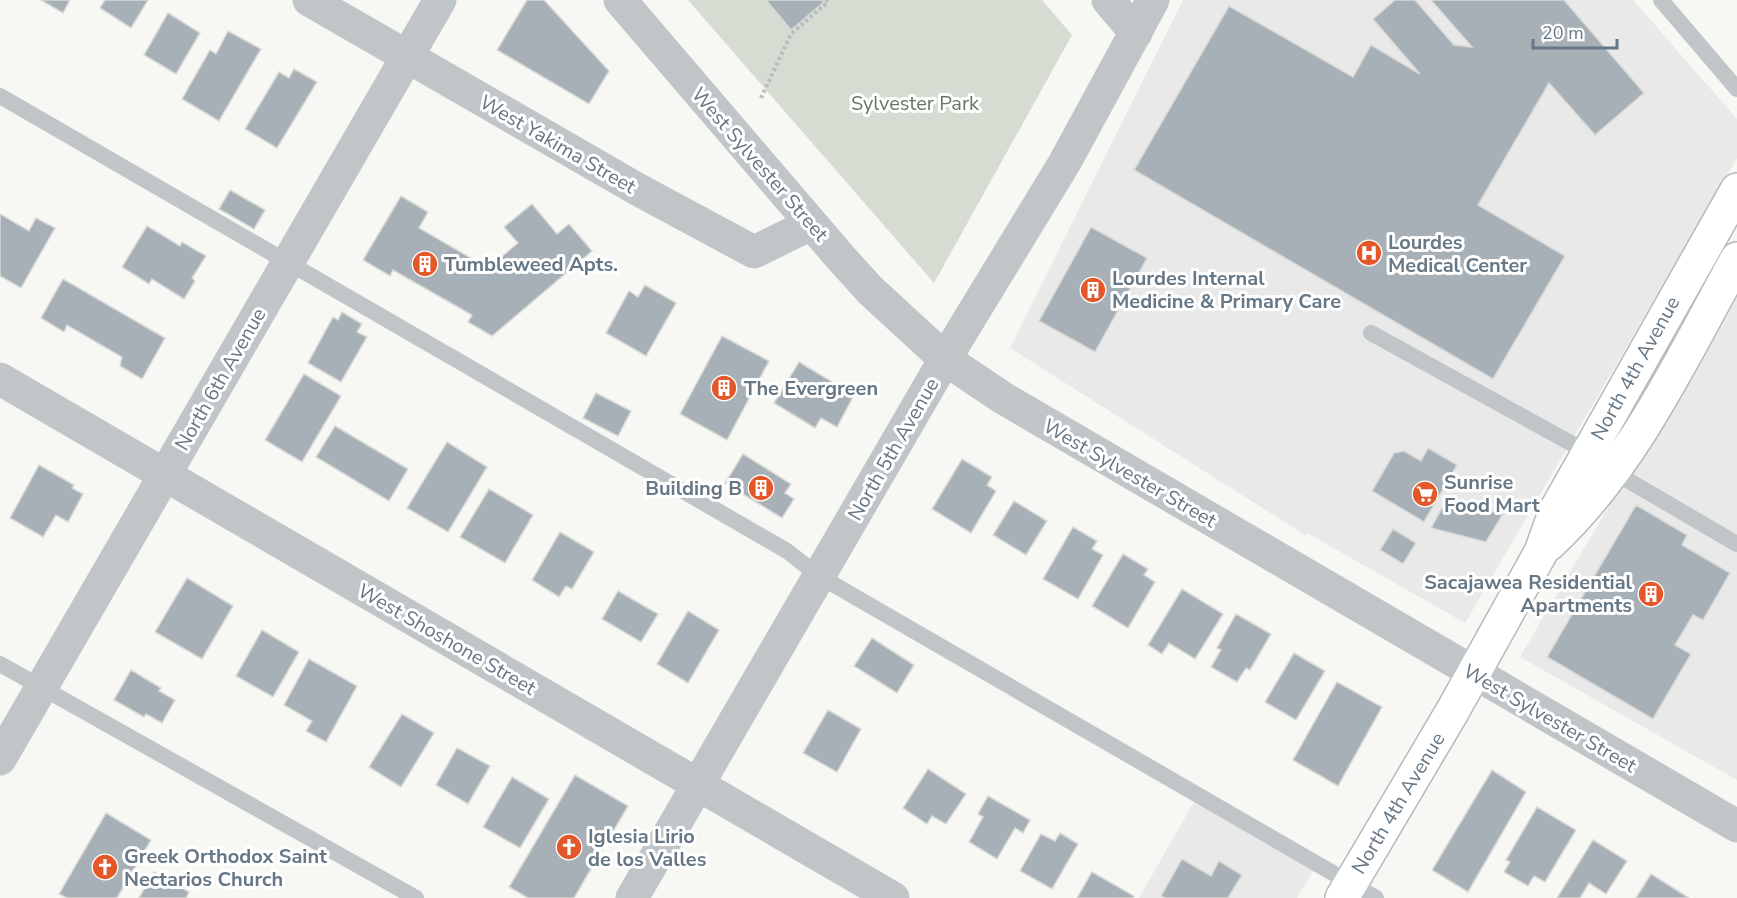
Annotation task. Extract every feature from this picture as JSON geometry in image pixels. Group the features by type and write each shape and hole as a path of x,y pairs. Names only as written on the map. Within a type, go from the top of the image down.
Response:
{"main road":[{"name":"North 4th Avenue","path":"1356,893 1472,672 1542,552 1574,521 1600,462 1706,243 1737,189"},
{"name":"North 4th Avenue","path":"1600,462 1637,438 1737,261"}],"street":[{"name":"West Yakima Street","path":"309,0 637,189 754,252 811,224"},
{"name":"North 6th Avenue","path":"0,759 440,0"},
{"name":"West Sylvester Street","path":"620,0 870,290 945,359 1003,398 1737,826"},
{"path":"1108,0 1136,33"},
{"name":"North 5th Avenue","path":"632,898 945,359 1065,162 1153,0"},
{"path":"1706,243 1737,261"},
{"name":"West Shoshone Street","path":"0,379 893,898"}],"lane":[{"path":"1660,0 1737,89"},
{"path":"0,96 787,551 819,576 1356,893"},
{"path":"1371,333 1600,462 1737,544"},
{"path":"0,664 416,898"}],"path":[{"path":"761,98 791,34 828,2 826,0"}],"shaded area":[{"name":"Lourdes Medical Center","path":"1183,0 1633,0 1737,119 1737,158 1465,623 1307,533 1305,535 1010,348"},
{"path":"1735,292 1737,293 1737,780 1520,657"},
{"path":"1198,795 1317,864 1297,898 1139,898"}],"green space":[{"name":"Sylvester Park","path":"688,0 1042,0 1072,35 934,283"}],"building":[{"path":"41,0 70,0 63,13"},
{"path":"105,0 148,0 131,28 100,8"},
{"path":"527,0 544,0 609,71 589,104 497,50"},
{"path":"766,0 822,0 824,2 791,30"},
{"name":"Lourdes Medical Center","path":"1395,0 1415,0 1454,45 1472,47 1431,0 1564,0 1644,93 1595,135 1549,83 1478,205 1565,256 1493,379 1134,170 1229,6 1353,77 1371,45 1420,74 1373,19"},
{"path":"168,13 200,33 176,74 144,55"},
{"path":"228,31 261,49 219,121 182,99 210,50 216,54"},
{"path":"294,69 317,82 277,148 245,129 279,72 289,78"},
{"path":"230,190 265,210 254,229 219,209"},
{"name":"Tumbleweed Apts.","path":"401,196 428,212 419,228 488,268 518,243 504,227 532,204 557,234 569,224 592,251 492,336 468,322 472,315 393,270 390,276 363,260"},
{"path":"0,214 29,231 36,218 55,228 21,288 0,276"},
{"path":"147,226 180,246 182,242 206,256 192,278 195,281 184,299 152,279 149,284 122,267"},
{"name":"Lourdes Internal Medicine & Primary Care","path":"1091,227 1147,258 1095,352 1039,321"},
{"path":"63,279 165,338 142,379 120,366 122,357 67,325 64,332 41,318"},
{"path":"645,285 676,303 646,356 606,333 629,291 638,297"},
{"path":"342,312 362,324 357,332 367,337 341,382 308,363 333,317 338,320"},
{"name":"The Evergreen","path":"722,336 769,361 727,440 680,414"},
{"path":"799,362 854,395 837,427 821,418 815,428 774,403"},
{"path":"304,374 341,396 302,462 265,440"},
{"path":"596,393 631,411 618,436 583,418"},
{"path":"335,426 408,469 389,501 316,457"},
{"path":"447,442 487,467 448,532 407,508"},
{"path":"1428,448 1457,465 1424,522 1372,491 1394,453 1404,451 1421,461"},
{"name":"Building B","path":"743,454 791,484 785,493 794,499 782,518 725,483"},
{"path":"962,459 992,477 987,485 996,491 971,533 932,509"},
{"path":"39,465 74,485 72,488 83,494 68,522 56,515 43,537 10,518"},
{"path":"489,489 533,515 505,563 460,537"},
{"path":"1447,499 1503,514 1486,542 1431,528"},
{"path":"1014,501 1047,521 1026,555 993,535"},
{"name":"Sacajawea Residential Apartments","path":"1636,505 1687,535 1682,545 1730,573 1703,620 1693,615 1675,645 1691,654 1653,719 1547,657"},
{"path":"1073,527 1097,541 1092,549 1103,555 1078,599 1043,579"},
{"path":"1393,529 1416,543 1403,564 1380,550"},
{"path":"560,532 594,552 572,589 566,586 559,597 532,580"},
{"path":"1123,554 1148,569 1144,575 1155,582 1128,628 1092,606"},
{"path":"187,578 233,606 202,659 155,632"},
{"path":"1182,589 1223,614 1195,659 1169,643 1162,654 1148,645"},
{"path":"618,591 658,614 641,642 602,619"},
{"path":"688,611 719,630 688,683 657,664"},
{"path":"1236,614 1271,634 1250,670 1246,668 1237,682 1211,667 1221,650 1217,648"},
{"path":"262,630 299,652 273,697 236,676"},
{"path":"872,638 914,665 897,693 854,666"},
{"path":"1294,653 1325,671 1296,720 1265,702"},
{"path":"309,659 357,686 326,742 306,731 312,721 284,705"},
{"path":"131,670 161,688 159,691 175,700 162,723 146,714 144,717 114,700"},
{"path":"1337,682 1382,707 1338,786 1293,760"},
{"path":"828,710 861,729 837,772 803,753"},
{"path":"402,714 434,733 401,787 369,767"},
{"path":"457,748 490,766 468,804 436,785"},
{"path":"928,769 966,794 946,824 932,816 927,824 903,808"},
{"path":"1492,770 1526,792 1468,892 1432,870"},
{"name":"Iglesia Lirio de los Valles","path":"575,775 628,806 574,898 528,898 509,887"},
{"path":"512,777 549,799 520,848 483,827"},
{"path":"988,796 1030,820 1023,833 1015,828 997,859 969,842 983,817 978,814"},
{"path":"1537,807 1576,830 1545,882 1534,876 1528,886 1504,872 1510,862 1506,860"},
{"name":"Greek Orthodox Saint Nectarios Church","path":"106,813 151,840 117,898 67,898 59,894"},
{"path":"1060,833 1078,844 1052,889 1020,871 1041,834 1055,841"},
{"path":"1593,840 1627,861 1606,894 1589,883 1580,898 1557,898"},
{"path":"1182,859 1211,876 1219,861 1242,875 1228,898 1165,898 1161,896"},
{"path":"154,872 189,892 186,898 139,898"},
{"path":"1092,872 1134,896 1133,898 1077,898"},
{"path":"1651,874 1689,898 1636,898"}],"place":[{"name":"Lourdes Medical Center","path":"1369,253"},
{"name":"Tumbleweed Apts.","path":"425,264"},
{"name":"Lourdes Internal Medicine & Primary Care","path":"1093,290"},
{"name":"The Evergreen","path":"724,388"},
{"name":"Building B","path":"761,488"},
{"name":"Sunrise Food Mart","path":"1425,494"},
{"name":"Sacajawea Residential Apartments","path":"1651,594"},
{"name":"Iglesia Lirio de los Valles","path":"569,847"},
{"name":"Greek Orthodox Saint Nectarios Church","path":"105,867"}]}
